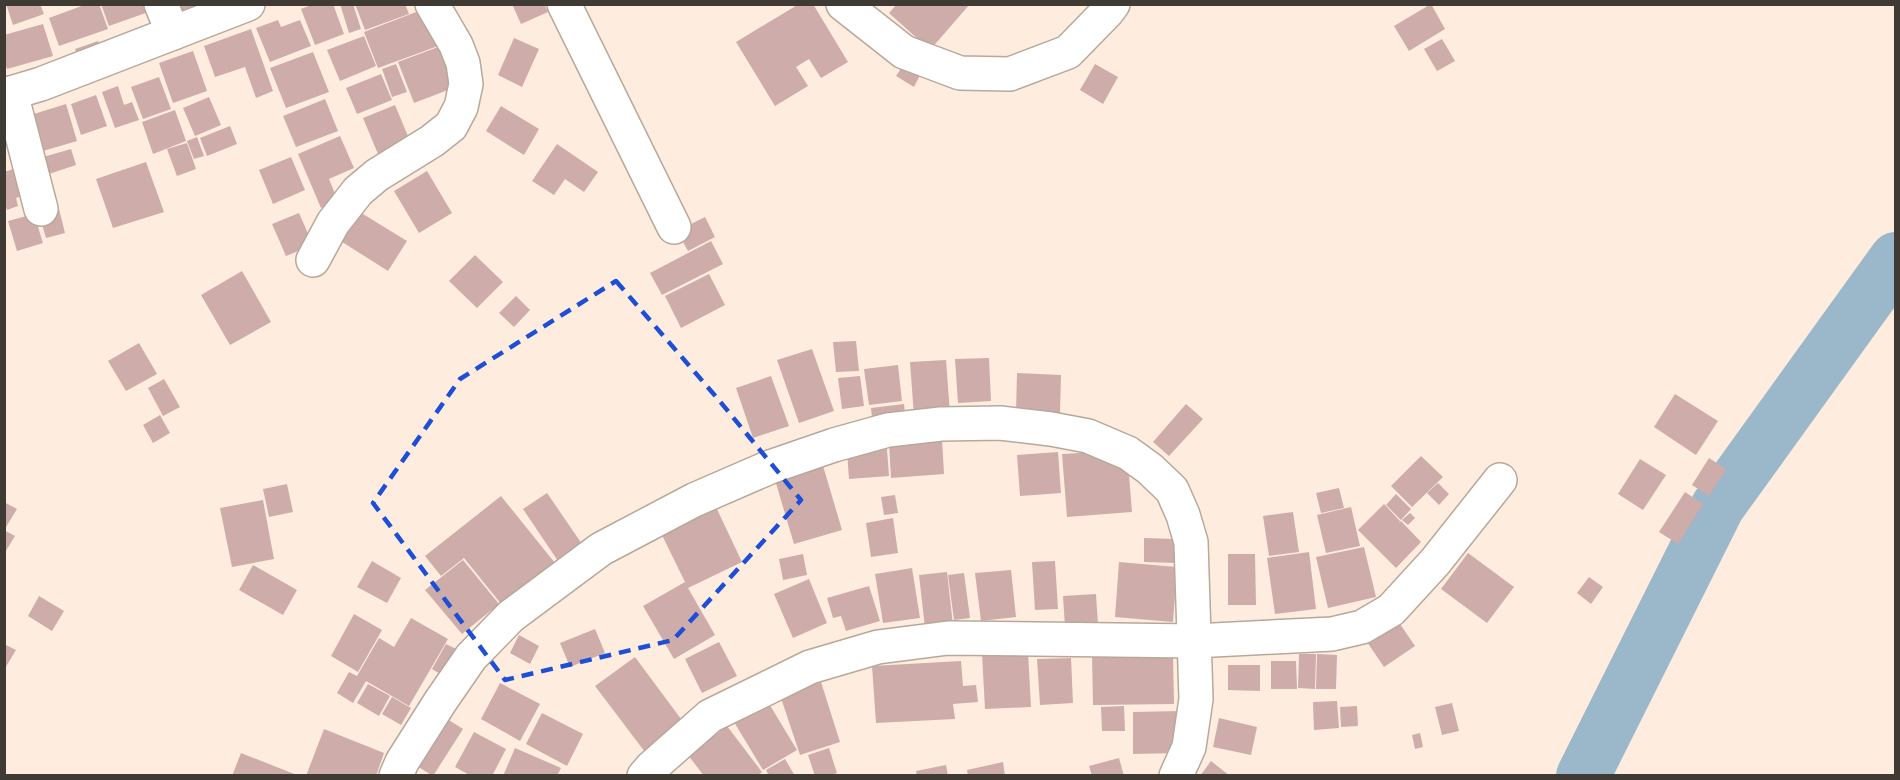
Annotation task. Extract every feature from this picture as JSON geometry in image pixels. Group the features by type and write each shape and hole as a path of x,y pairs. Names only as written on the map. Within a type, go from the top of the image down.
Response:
{"street":[{"path":"41,209 8,94 40,84 167,19 248,4"},
{"path":"313,260 333,223 358,191 377,175 432,141 451,126 461,107 466,84 463,63 456,45 432,4"},
{"path":"564,4 674,227"},
{"path":"843,4 904,52 960,73 1010,74 1068,52 1113,4"},
{"path":"396,776 402,762 471,657 511,616 601,549 694,500 771,467 834,445 888,430 941,424 1000,423 1088,436 1128,453 1150,469 1172,490 1191,542 1196,699 1189,747 1176,776"},
{"path":"644,776 710,716 810,667 878,647 948,638 1194,641 1332,634 1362,627 1391,610 1435,562 1500,480"}],"highlighted area":[{"path":"616,281 801,500 673,640 505,680 373,503 460,379"}],"building":[{"path":"6,4 40,4 44,14 13,25"},
{"path":"87,4 99,4 108,29 59,46 49,18"},
{"path":"101,4 152,4 154,10 109,26"},
{"path":"178,4 207,4 181,14"},
{"path":"314,4 333,4 344,34 315,45 301,9"},
{"path":"340,4 353,4 361,29 349,33"},
{"path":"355,4 405,4 409,14 365,30"},
{"path":"512,4 544,4 548,12 521,24"},
{"path":"799,4 813,4 848,62 821,78 809,59 796,67 808,86 775,106 736,42"},
{"path":"897,4 970,4 930,50 889,13"},
{"path":"1431,4 1445,29 1409,51 1394,26"},
{"path":"424,9 438,46 378,68 364,32"},
{"path":"278,20 281,27 300,20 311,46 270,62 256,28"},
{"path":"43,24 53,56 7,69 4,61 4,35"},
{"path":"251,29 273,91 256,98 245,67 215,77 204,46"},
{"path":"364,36 376,66 340,81 327,50"},
{"path":"514,38 539,49 522,87 498,75"},
{"path":"1442,39 1455,61 1437,71 1424,49"},
{"path":"98,41 103,56 80,64 75,49"},
{"path":"446,44 461,85 414,103 398,62"},
{"path":"193,51 207,91 173,103 159,63"},
{"path":"313,52 329,92 286,108 270,68"},
{"path":"396,64 407,92 392,97 382,69"},
{"path":"904,64 921,73 914,87 896,76"},
{"path":"1095,64 1118,77 1103,104 1080,90"},
{"path":"381,74 392,100 357,114 346,88"},
{"path":"159,77 171,109 143,119 131,87"},
{"path":"118,86 124,105 132,102 139,120 115,128 102,92"},
{"path":"96,95 107,126 81,135 71,104"},
{"path":"209,97 221,125 195,136 183,108"},
{"path":"325,99 338,131 296,147 283,116"},
{"path":"66,104 77,141 33,154 21,118"},
{"path":"395,105 410,141 378,154 363,118"},
{"path":"501,106 539,129 524,155 486,131"},
{"path":"175,110 186,141 153,154 142,122"},
{"path":"230,126 237,144 207,156 200,138"},
{"path":"340,136 354,168 329,179 338,201 321,208 298,154"},
{"path":"197,137 204,156 194,159 187,141"},
{"path":"187,143 196,169 177,176 167,149"},
{"path":"557,144 598,172 584,192 565,179 554,195 532,181"},
{"path":"71,149 76,165 49,174 43,157"},
{"path":"291,157 305,190 273,204 259,170"},
{"path":"146,162 164,212 113,228 96,179"},
{"path":"17,168 25,195 16,198 18,206 7,210 4,201 4,172"},
{"path":"427,171 452,213 419,233 394,191"},
{"path":"59,209 65,233 46,238 39,214"},
{"path":"358,211 407,241 388,271 339,240"},
{"path":"299,213 313,245 286,256 272,224"},
{"path":"34,214 43,243 17,251 8,221"},
{"path":"705,217 715,237 688,251 677,231"},
{"path":"711,241 723,264 662,295 650,273"},
{"path":"475,255 503,282 477,308 449,281"},
{"path":"242,271 271,322 230,345 201,295"},
{"path":"709,274 725,305 681,328 665,296"},
{"path":"516,296 530,310 514,327 499,313"},
{"path":"856,341 859,371 836,372 833,342"},
{"path":"139,343 157,374 126,391 108,361"},
{"path":"812,349 834,411 799,423 777,360"},
{"path":"989,358 991,401 958,403 955,359"},
{"path":"946,360 950,414 914,416 910,362"},
{"path":"898,365 902,401 869,405 864,369"},
{"path":"1017,373 1061,375 1060,414 1016,412"},
{"path":"771,376 789,426 753,438 736,388"},
{"path":"860,376 864,406 842,409 838,378"},
{"path":"164,379 180,407 163,416 148,388"},
{"path":"1675,394 1718,421 1696,455 1654,427"},
{"path":"904,404 906,423 873,427 871,408"},
{"path":"1186,404 1203,419 1169,456 1153,442"},
{"path":"160,415 170,433 153,443 143,425"},
{"path":"942,439 944,474 891,478 889,442"},
{"path":"887,449 889,476 849,479 847,452"},
{"path":"1116,451 1128,462 1132,512 1067,517 1062,454"},
{"path":"1058,452 1061,493 1020,496 1017,455"},
{"path":"1421,456 1443,477 1412,507 1391,486"},
{"path":"1709,458 1726,469 1709,496 1692,485"},
{"path":"821,459 842,530 794,544 773,473"},
{"path":"1640,459 1666,475 1643,510 1618,494"},
{"path":"1438,483 1449,494 1439,505 1427,493"},
{"path":"287,484 293,512 269,517 263,489"},
{"path":"1339,488 1344,508 1321,513 1316,493"},
{"path":"1685,492 1703,504 1678,544 1659,532"},
{"path":"547,493 582,544 558,561 523,509"},
{"path":"1396,494 1411,509 1401,520 1386,505"},
{"path":"895,495 898,513 884,515 881,497"},
{"path":"501,496 555,563 502,605 464,558 441,576 425,556"},
{"path":"263,500 274,559 232,567 220,508"},
{"path":"4,502 17,509 6,527 4,526"},
{"path":"1384,504 1400,521 1399,523 1401,521 1421,542 1396,568 1358,530"},
{"path":"716,507 742,562 688,588 715,635 674,659 643,606 685,582 661,533"},
{"path":"1351,507 1360,546 1326,553 1317,515"},
{"path":"1293,512 1299,552 1269,556 1263,516"},
{"path":"1410,513 1415,518 1408,525 1402,520"},
{"path":"893,518 898,553 871,557 866,523"},
{"path":"4,530 15,536 4,554"},
{"path":"1144,538 1176,539 1176,563 1144,562"},
{"path":"1364,547 1376,597 1328,608 1316,557"},
{"path":"1309,552 1316,609 1275,614 1267,558"},
{"path":"1468,553 1514,587 1487,623 1441,589"},
{"path":"803,554 807,575 783,580 779,559"},
{"path":"1228,554 1255,554 1256,605 1228,605"},
{"path":"463,560 499,604 462,634 425,590"},
{"path":"372,561 401,578 387,603 357,587"},
{"path":"1055,561 1058,609 1035,610 1032,562"},
{"path":"1119,562 1177,567 1173,622 1115,617"},
{"path":"253,565 297,590 283,615 239,590"},
{"path":"912,568 920,618 883,623 875,574"},
{"path":"1011,570 1016,617 981,621 975,573"},
{"path":"947,572 953,625 925,628 919,575"},
{"path":"964,573 970,618 954,620 948,575"},
{"path":"1589,577 1603,587 1591,604 1577,593"},
{"path":"809,579 827,623 793,638 774,594"},
{"path":"869,586 880,621 846,631 841,616 833,618 827,598"},
{"path":"1096,594 1098,625 1065,627 1063,596"},
{"path":"39,596 64,611 52,631 28,616"},
{"path":"354,614 382,630 358,672 331,656"},
{"path":"411,618 448,639 409,706 366,681 353,703 337,693 349,672 357,676 379,638 394,647"},
{"path":"1398,621 1415,646 1384,667 1367,642"},
{"path":"595,629 605,653 570,667 560,643"},
{"path":"519,635 539,646 530,664 510,653"},
{"path":"719,642 737,676 702,693 685,659"},
{"path":"4,644 16,650 4,670"},
{"path":"446,644 460,651 445,677 432,669"},
{"path":"1028,652 1031,707 985,709 982,654"},
{"path":"1173,653 1174,704 1093,705 1092,654"},
{"path":"1299,654 1316,654 1315,689 1298,688"},
{"path":"1317,654 1337,655 1336,689 1316,689"},
{"path":"635,657 684,723 645,752 595,686"},
{"path":"1071,658 1073,703 1040,705 1037,659"},
{"path":"961,661 963,686 976,685 978,702 953,704 955,719 876,723 872,666"},
{"path":"1271,661 1296,661 1297,689 1271,689"},
{"path":"1228,665 1260,665 1260,691 1228,690"},
{"path":"821,682 840,742 800,755 780,695"},
{"path":"500,683 540,704 520,741 481,719"},
{"path":"368,684 390,696 379,716 357,703"},
{"path":"392,697 411,708 401,725 382,714"},
{"path":"1337,701 1339,728 1314,730 1313,702"},
{"path":"768,702 797,750 763,770 734,722"},
{"path":"1452,703 1459,731 1442,735 1435,707"},
{"path":"1124,706 1125,731 1102,731 1101,707"},
{"path":"1357,706 1358,726 1341,727 1340,707"},
{"path":"1179,711 1180,753 1133,754 1133,712"},
{"path":"542,713 583,734 567,766 526,744"},
{"path":"441,715 463,729 433,776 412,763"},
{"path":"1219,718 1257,727 1251,755 1213,747"},
{"path":"727,726 762,772 757,776 704,776 688,755"},
{"path":"324,729 384,753 376,776 306,776"},
{"path":"474,732 506,749 492,776 471,776 455,767"},
{"path":"1420,733 1423,747 1415,749 1412,735"},
{"path":"515,748 561,768 557,776 503,776"},
{"path":"829,748 837,773 815,776 808,755"},
{"path":"241,753 297,775 297,776 232,776"},
{"path":"1119,758 1124,776 1092,776 1089,766"},
{"path":"785,759 795,776 769,776 766,770"},
{"path":"1211,761 1230,776 1200,776"},
{"path":"1003,762 1005,776 968,776 967,770"},
{"path":"946,765 948,776 917,776 916,771"}],"waterway":[{"path":"1583,776 1718,506 1896,259"}]}
